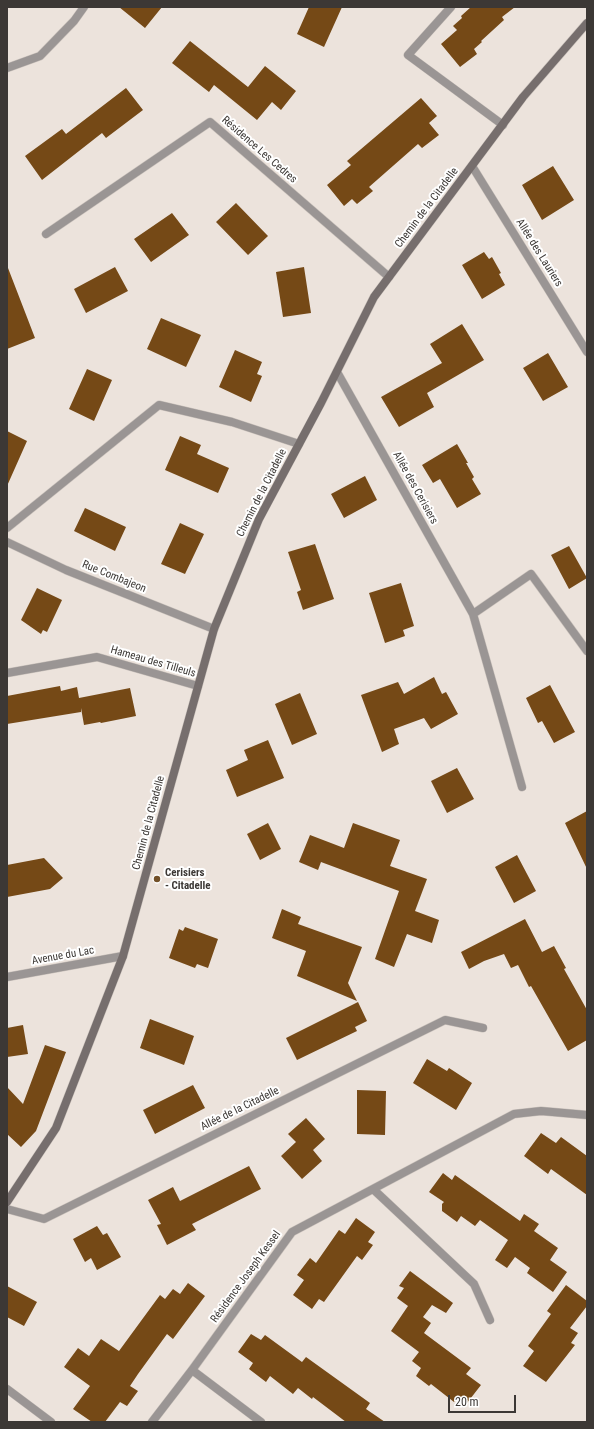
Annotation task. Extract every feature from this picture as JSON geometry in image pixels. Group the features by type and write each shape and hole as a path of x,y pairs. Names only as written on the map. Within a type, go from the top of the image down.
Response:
{"street":[{"path":"7,68 40,56 74,21 84,7"},
{"path":"451,7 408,55 503,125"},
{"name":"Chemin de la Citadelle","path":"7,1202 56,1128 123,956 214,630 259,519 300,444 374,297 523,97 587,24"},
{"name":"Résidence Les Cedres","path":"46,234 210,122 389,277"},
{"name":"Allée des Lauriers","path":"472,166 587,352"},
{"name":"Allée des Cerisiers","path":"337,372 473,614 522,786"},
{"name":"Chemin de la Citadelle","path":"7,528 159,405 232,422 300,444"},
{"name":"Rue Combajeon","path":"7,542 66,570 214,630"},
{"path":"473,614 531,574 587,651"},
{"name":"Hameau des Tilleuls","path":"7,673 97,657 198,686"},
{"name":"Avenue du Lac","path":"7,977 123,956"},
{"name":"Allée de la Citadelle","path":"7,1209 44,1219 445,1020 483,1028"},
{"name":"Résidence Joseph Kessel","path":"152,1422 192,1370 292,1232 514,1114 541,1111 587,1115"},
{"path":"373,1189 474,1284 490,1320"},
{"path":"192,1370 261,1422"},
{"path":"7,1390 44,1419 51,1422"}],"building":[{"path":"119,7 162,7 145,28"},
{"path":"309,7 342,7 324,47 297,34"},
{"path":"471,7 515,7 502,17 504,20 474,49 477,54 460,67 441,44 457,30 453,26"},
{"path":"190,41 248,87 265,66 296,91 281,110 272,102 257,120 214,85 209,92 172,63"},
{"path":"126,88 143,110 106,138 102,133 42,180 25,156 62,129 66,134"},
{"path":"421,98 437,116 429,123 439,135 422,148 418,144 369,187 373,191 357,204 352,199 344,206 327,185 351,165 347,161"},
{"path":"553,166 574,200 542,220 522,185"},
{"path":"236,203 268,236 248,255 216,222"},
{"path":"172,213 189,235 151,262 134,239"},
{"path":"484,252 489,259 492,257 501,273 499,274 505,285 482,299 462,265"},
{"path":"115,267 128,291 86,313 74,289"},
{"path":"304,267 311,313 283,317 276,272"},
{"path":"8,268 35,338 7,349 7,269"},
{"path":"161,318 201,335 186,367 147,349"},
{"path":"462,324 484,360 427,393 434,407 399,427 381,397 442,363 430,344"},
{"path":"235,350 262,362 257,374 262,376 251,402 219,387"},
{"path":"548,353 568,387 543,401 523,368"},
{"path":"87,369 112,380 94,421 69,409"},
{"path":"7,431 27,441 7,486"},
{"path":"180,436 201,445 197,454 229,468 218,493 165,470"},
{"path":"457,444 468,463 466,463 474,477 472,479 481,494 457,508 440,479 433,483 422,465"},
{"path":"365,476 377,500 344,518 331,494"},
{"path":"85,508 126,527 115,551 74,531"},
{"path":"180,523 204,534 185,574 161,564"},
{"path":"315,544 334,599 303,610 297,592 301,590 288,552"},
{"path":"569,546 587,578 569,589 551,555"},
{"path":"401,583 414,626 403,630 405,636 385,643 369,593"},
{"path":"37,588 62,600 47,632 43,630 41,634 21,620"},
{"path":"434,677 442,694 446,692 458,714 431,729 424,718 394,729 399,744 382,752 361,695 398,682 404,694"},
{"path":"550,685 575,732 554,743 542,721 538,723 526,698"},
{"path":"60,686 61,691 77,687 79,698 130,688 136,716 84,725 81,708 81,712 7,724 7,696"},
{"path":"300,693 317,734 292,745 275,704"},
{"path":"268,740 284,778 237,797 226,770 248,760 244,750"},
{"path":"457,768 474,799 447,813 431,781"},
{"path":"587,811 587,869 565,823"},
{"path":"268,823 281,849 260,860 247,834"},
{"path":"353,823 400,840 390,866 427,879 415,911 439,920 432,943 407,934 394,967 375,959 399,891 321,862 318,870 299,862 310,835 344,848"},
{"path":"517,855 536,891 514,903 495,867"},
{"path":"44,858 63,878 50,889 7,897 7,865"},
{"path":"282,909 301,917 298,924 362,947 348,983 357,1001 297,976 306,951 272,938"},
{"path":"525,919 542,952 554,946 566,968 564,969 587,1010 587,1040 568,1051 531,986 529,987 518,965 511,968 504,954 484,961 469,969 461,952"},
{"path":"185,927 218,939 208,968 197,964 195,968 169,958 179,929 183,931"},
{"path":"358,1002 367,1021 355,1027 357,1031 297,1060 286,1038"},
{"path":"150,1019 194,1036 184,1065 140,1048"},
{"path":"23,1025 28,1054 7,1057 7,1028"},
{"path":"45,1045 66,1052 36,1131 21,1147 7,1134 7,1087 23,1104"},
{"path":"427,1059 447,1071 449,1068 472,1083 456,1110 413,1083"},
{"path":"193,1085 205,1108 155,1134 143,1110"},
{"path":"357,1090 386,1091 385,1135 357,1134"},
{"path":"306,1118 325,1139 313,1150 322,1161 302,1179 281,1156 296,1142 288,1134"},
{"path":"541,1133 556,1143 561,1137 587,1156 587,1195 551,1169 548,1174 524,1156"},
{"path":"249,1166 261,1189 192,1224 196,1230 167,1245 157,1225 161,1224 148,1200 173,1187 180,1201"},
{"path":"443,1173 452,1180 455,1175 520,1221 524,1214 539,1224 534,1231 558,1248 550,1260 567,1272 553,1292 527,1273 530,1268 515,1257 507,1268 495,1260 508,1240 480,1220 475,1226 461,1216 457,1222 442,1211 442,1204 444,1202 429,1192"},
{"path":"356,1218 375,1232 368,1242 373,1245 362,1260 357,1256 324,1302 319,1299 312,1309 293,1295 304,1280 297,1275 310,1258 316,1263 339,1230 345,1234"},
{"path":"97,1226 103,1235 107,1233 121,1257 97,1270 91,1258 85,1262 73,1239"},
{"path":"410,1271 453,1303 446,1313 432,1305 423,1317 431,1323 424,1333 471,1368 466,1374 481,1385 467,1403 458,1397 454,1402 431,1384 429,1386 416,1376 421,1368 412,1361 419,1352 391,1331 408,1306 397,1298 404,1288 399,1286"},
{"path":"188,1283 205,1296 173,1339 167,1334 138,1374 130,1386 138,1391 127,1406 120,1402 105,1422 92,1422 73,1409 90,1386 64,1367 78,1348 89,1356 101,1339 119,1351 160,1295 165,1299 173,1289 180,1294"},
{"path":"566,1285 587,1301 587,1306 570,1328 578,1333 571,1343 575,1345 546,1382 523,1366 534,1351 528,1346 551,1314 547,1311"},
{"path":"7,1286 37,1302 24,1326 7,1317"},
{"path":"251,1334 261,1340 265,1335 302,1362 306,1357 370,1403 366,1409 385,1422 346,1422 313,1397 312,1399 298,1388 293,1394 270,1376 266,1382 249,1369 253,1363 238,1352"}],"place":[{"name":"Cerisiers - Citadelle","path":"157,879"}]}
